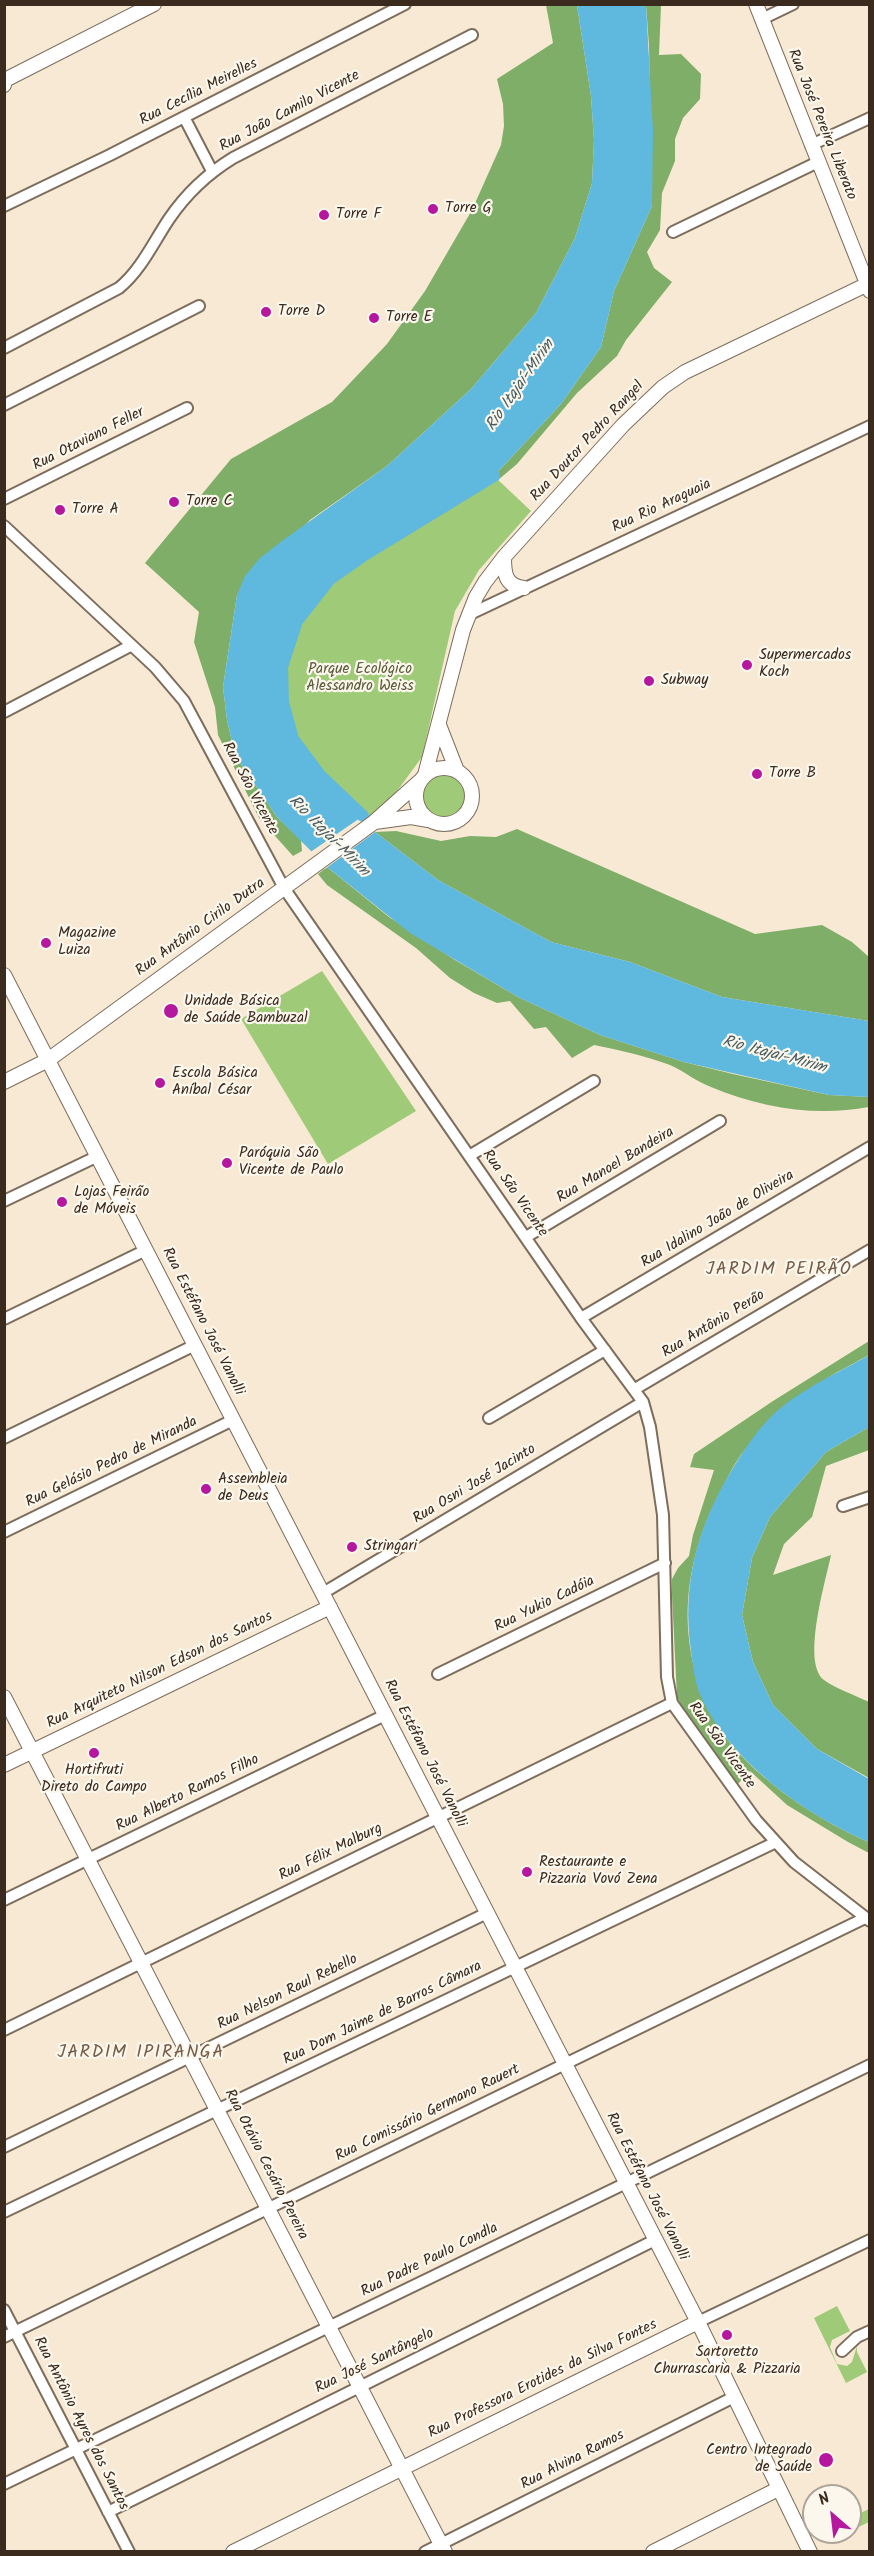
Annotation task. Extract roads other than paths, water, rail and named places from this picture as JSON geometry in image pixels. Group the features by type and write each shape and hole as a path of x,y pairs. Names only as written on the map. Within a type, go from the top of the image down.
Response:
{"main road":[{"path":"4,85 5,79 154,4"},
{"name":"Rua José Pereira Liberato","path":"756,4 869,286"},
{"name":"Rua Doutor Pedro Rangel","path":"422,778 468,615 485,582 504,557 623,425 663,387 704,361 869,286"},
{"path":"504,557 504,573 507,579 515,587 524,588"},
{"path":"439,724 457,771 464,777 472,792 470,808 456,822 447,825 428,820 422,815 415,798 422,778 441,768 457,771"},
{"name":"Rua Antônio Cirilo Dutra","path":"4,1082 48,1060 371,824 422,778"},
{"name":"Rua Antônio Cirilo Dutra","path":"371,824 411,817 428,820"},
{"name":"Rua Estéfano José Vanolli","path":"4,975 698,2322 810,2552"},
{"name":"Rua Arquiteto Nilson Edson dos Santos","path":"4,1765 330,1607"},
{"name":"Rua Otávio Cesário Pereira","path":"4,1697 443,2547"},
{"name":"Rua Professora Erotides da Silva Fontes","path":"233,2552 698,2322"},
{"path":"653,2552 778,2489"}],"street":[{"name":"Rua Cecília Meirelles","path":"4,206 405,4"},
{"path":"762,19 793,4"},
{"name":"Rua João Camilo Vicente","path":"4,348 119,288 131,278 181,202 212,171 472,35"},
{"path":"184,117 212,171"},
{"path":"812,145 870,118"},
{"path":"673,232 818,162"},
{"path":"4,405 199,306"},
{"name":"Rua Otaviano Feller","path":"4,499 187,408"},
{"name":"Rua Rio Araguaia","path":"468,615 870,426"},
{"name":"Rua São Vicente","path":"4,526 162,674 184,701 284,888 581,1318 635,1389 643,1402 650,1427 660,1486 665,1563 667,1677 672,1703 731,1787 774,1842 819,1884 867,1920"},
{"path":"4,712 130,646"},
{"path":"469,1156 594,1081"},
{"name":"Rua Manoel Bandeira","path":"526,1237 720,1121"},
{"name":"Rua Idalino João de Oliveira","path":"581,1318 870,1147"},
{"path":"4,1201 98,1156"},
{"path":"4,1319 146,1250"},
{"name":"Rua Antônio Perão","path":"635,1389 870,1250"},
{"path":"4,1438 195,1345"},
{"path":"489,1419 605,1350"},
{"name":"Rua Osni José Jacinto","path":"323,1593 643,1402"},
{"name":"Rua Gelásio Pedro de Miranda","path":"4,1532 233,1420"},
{"path":"843,1506 870,1497"},
{"name":"Rua Yukio Cadóia","path":"438,1674 665,1563"},
{"name":"Rua Félix Malburg","path":"4,2030 672,1703"},
{"name":"Rua Alberto Ramos Filho","path":"4,1900 385,1715"},
{"name":"Rua Dom Jaime de Barros Câmara","path":"4,2212 774,1842"},
{"name":"Rua Nelson Raul Rebello","path":"4,2147 487,1913"},
{"name":"Rua Comissário Germano Rauert","path":"4,2337 867,1920"},
{"name":"Rua Padre Paulo Condla","path":"4,2484 870,2065"},
{"name":"Rua José Santângelo","path":"108,2512 655,2240"},
{"name":"Rua Professora Erotides da Silva Fontes","path":"698,2322 870,2240"},
{"name":"Rua Antônio Ayres dos Santos","path":"4,2310 129,2552"},
{"path":"842,2351 857,2337 870,2331"},
{"name":"Rua Alvina Ramos","path":"425,2552 443,2547 734,2397"}],"water":[{"name":"Rio Itajaí-Mirim","path":"577,5 646,5 653,131 652,206 614,291 601,347 561,404 494,476 363,556 330,579 297,621 282,667 283,702 293,739 320,775 363,816 375,832 438,880 551,942 630,962 722,997 869,1021 869,1097 829,1095 684,1062 600,1035 518,997 410,933 327,867 277,817 235,755 223,687 237,595 245,576 260,558 387,466 471,389 536,313 575,238 592,183 594,140 591,96"},
{"path":"869,1355 869,1427 826,1452 770,1517 752,1558 742,1615 753,1662 773,1705 817,1749 869,1779 869,1842 819,1817 794,1800 748,1762 728,1740 711,1717 697,1687 691,1651 689,1604 694,1559 708,1516 730,1473 752,1440 767,1421 790,1401"}],"waterway":[{"path":"363,816 320,775 293,739 283,702 282,667 297,621 330,579 363,556 494,476"}],"place":[{"name":"Torre G","path":"433,209"},
{"name":"Torre F","path":"324,215"},
{"name":"Torre D","path":"266,312"},
{"name":"Torre E","path":"374,318"},
{"name":"Torre C","path":"174,502"},
{"name":"Torre A","path":"60,510"},
{"name":"Supermercados Koch","path":"747,665"},
{"name":"Subway","path":"649,681"},
{"name":"Torre B","path":"757,774"},
{"name":"Magazine Luiza","path":"46,943"},
{"name":"Unidade Básica de Saúde Bambuzal","path":"171,1011"},
{"name":"Escola Básica Aníbal César","path":"160,1083"},
{"name":"Paróquia São Vicente de Paulo","path":"227,1163"},
{"name":"Lojas Feirão de Móveis","path":"62,1202"},
{"name":"Assembleia de Deus","path":"206,1489"},
{"name":"Stringari","path":"352,1547"},
{"name":"Hortifruti Direto do Campo","path":"94,1753"},
{"name":"Restaurante e Pizzaria Vovó Zena","path":"527,1872"},
{"name":"Sartoretto Churrascaria & Pizzaria","path":"727,2335"},
{"name":"Centro Integrado de Saúde","path":"826,2460"}],"district":[{"name":"JARDIM PEIRÃO","path":"779,1271"},
{"name":"JARDIM IPIRANGA","path":"141,2054"}],"park label":[{"name":"Parque Ecológico Alessandro Weiss","path":"360,678"}]}
